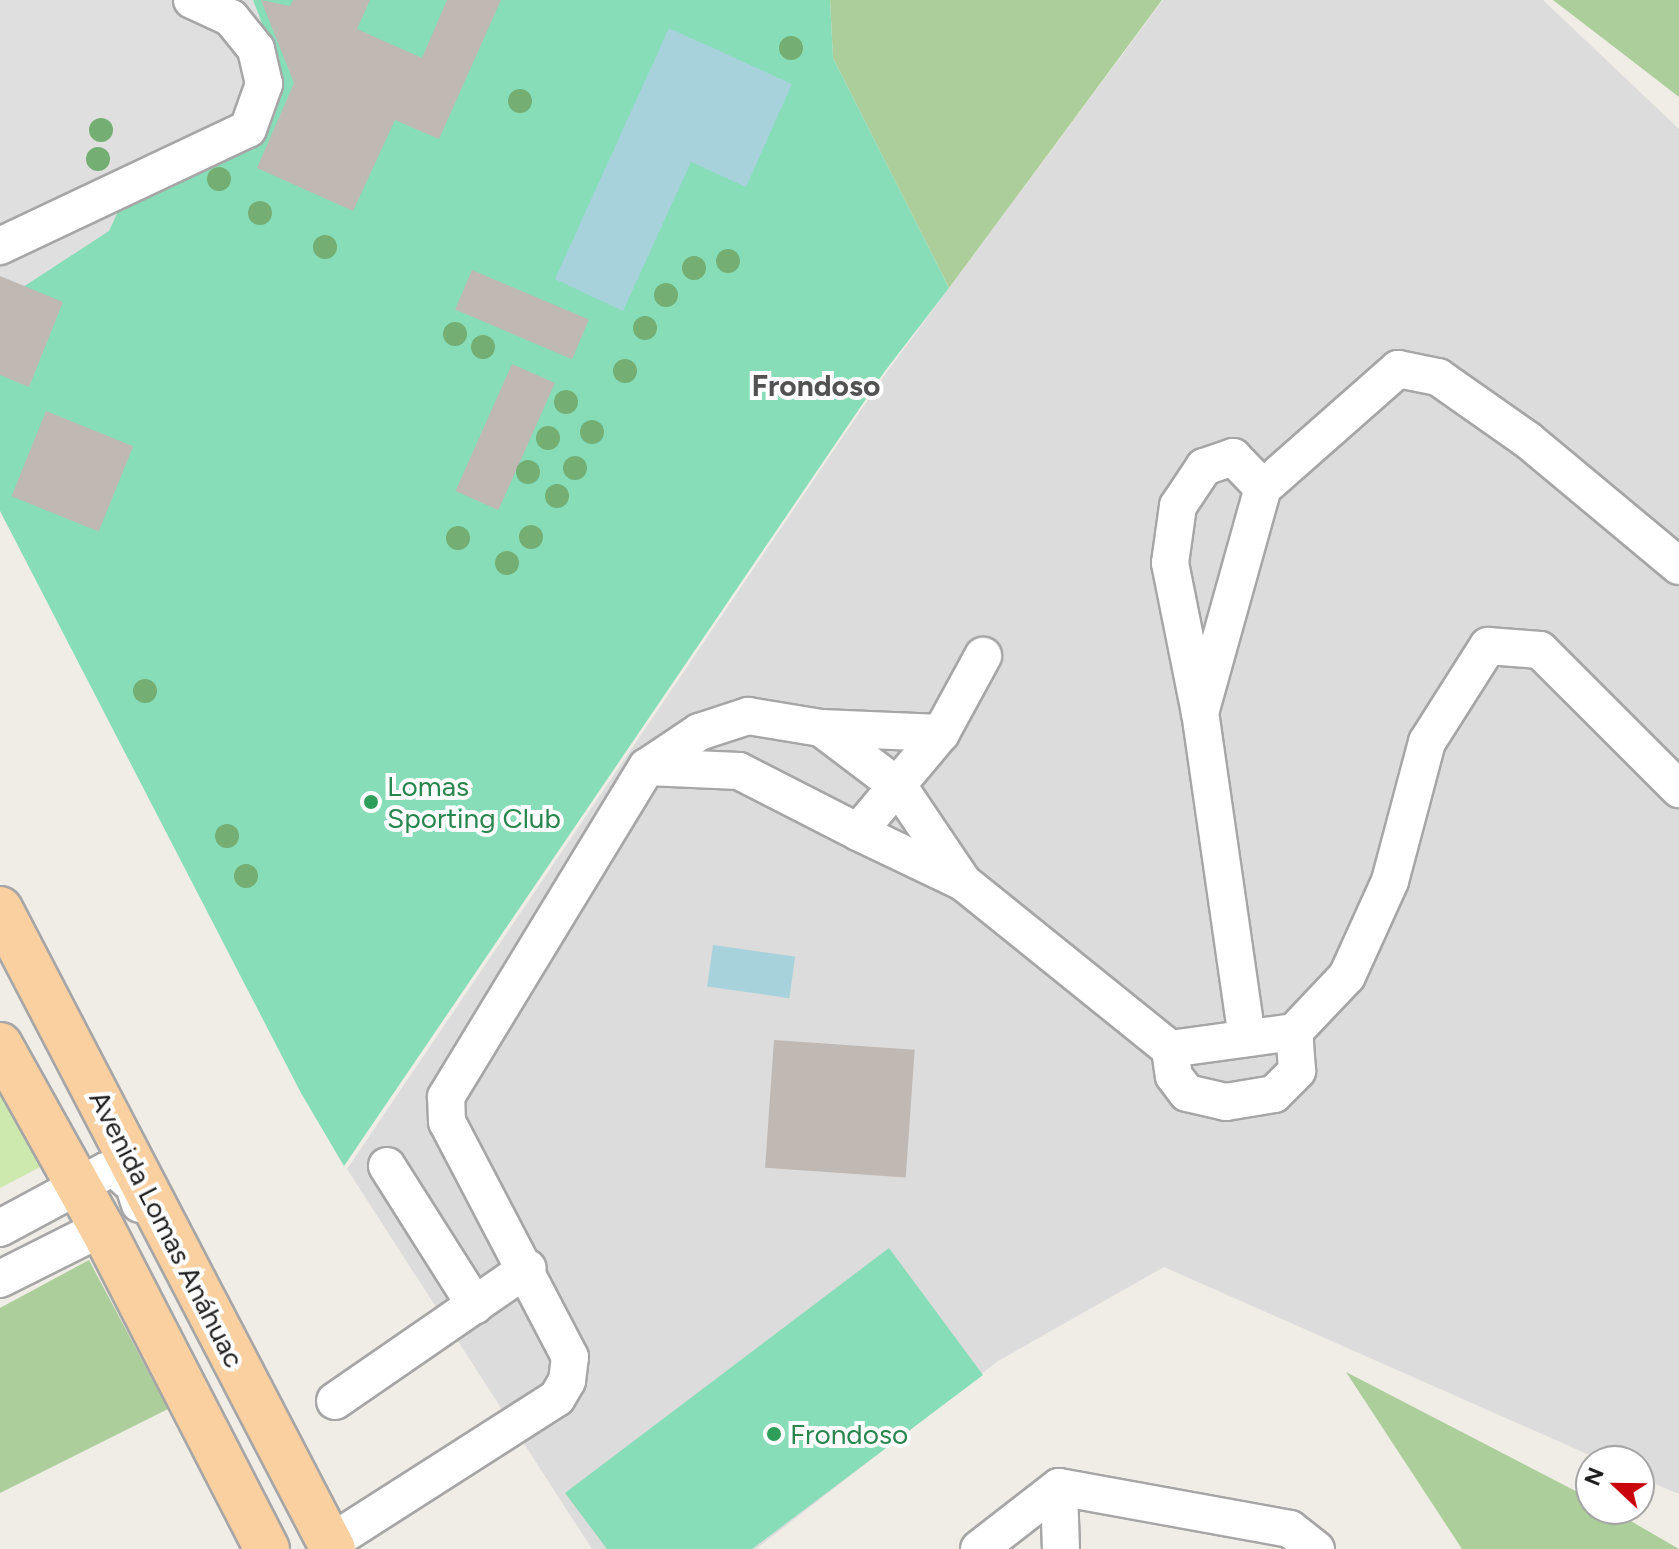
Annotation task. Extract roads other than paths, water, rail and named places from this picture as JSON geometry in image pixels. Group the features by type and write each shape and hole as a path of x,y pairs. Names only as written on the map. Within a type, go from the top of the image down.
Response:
{"main road":[{"name":"Avenida Lomas Anáhuac","path":"0,909 331,1546"},
{"name":"Avenida Lomas Anáhuac","path":"0,1045 102,1228 267,1549"}],"street":[{"path":"0,246 248,129 264,84 256,49 231,18 192,0"},
{"path":"1200,713 1263,488 1398,369 1416,369 1438,377 1529,441 1679,566"},
{"path":"1247,1038 1200,713 1170,563 1178,506 1204,467 1233,457 1263,488"},
{"path":"1170,1049 1294,1032 1347,976 1390,881 1427,742 1488,646 1540,650 1679,789"},
{"path":"858,832 899,787 941,733 983,656"},
{"path":"331,1546 557,1398 567,1381 570,1357 528,1268 447,1122 446,1097 647,767 699,732 748,716 821,728 941,733"},
{"path":"739,771 748,716"},
{"path":"821,728 899,787 963,882"},
{"path":"647,767 739,771 963,882 1170,1049 1174,1076 1187,1093 1226,1102 1274,1094 1297,1071 1294,1032"},
{"path":"387,1166 475,1305"},
{"path":"0,1228 79,1188 97,1173 118,1171 134,1186 156,1244 165,1252 179,1251"},
{"path":"0,1279 102,1228"},
{"path":"335,1401 528,1268"},
{"path":"979,1549 1059,1487 1290,1529 1316,1549"},
{"path":"1059,1487 1061,1549"}],"water":[{"path":"669,28 792,84 746,187 691,162 623,311 555,279"},
{"path":"713,945 795,957 789,998 707,987"}],"place":[{"name":"Lomas Sporting Club","path":"371,802"},
{"name":"Frondoso","path":"774,1434"}],"district":[{"name":"Frondoso","path":"816,386"}]}
